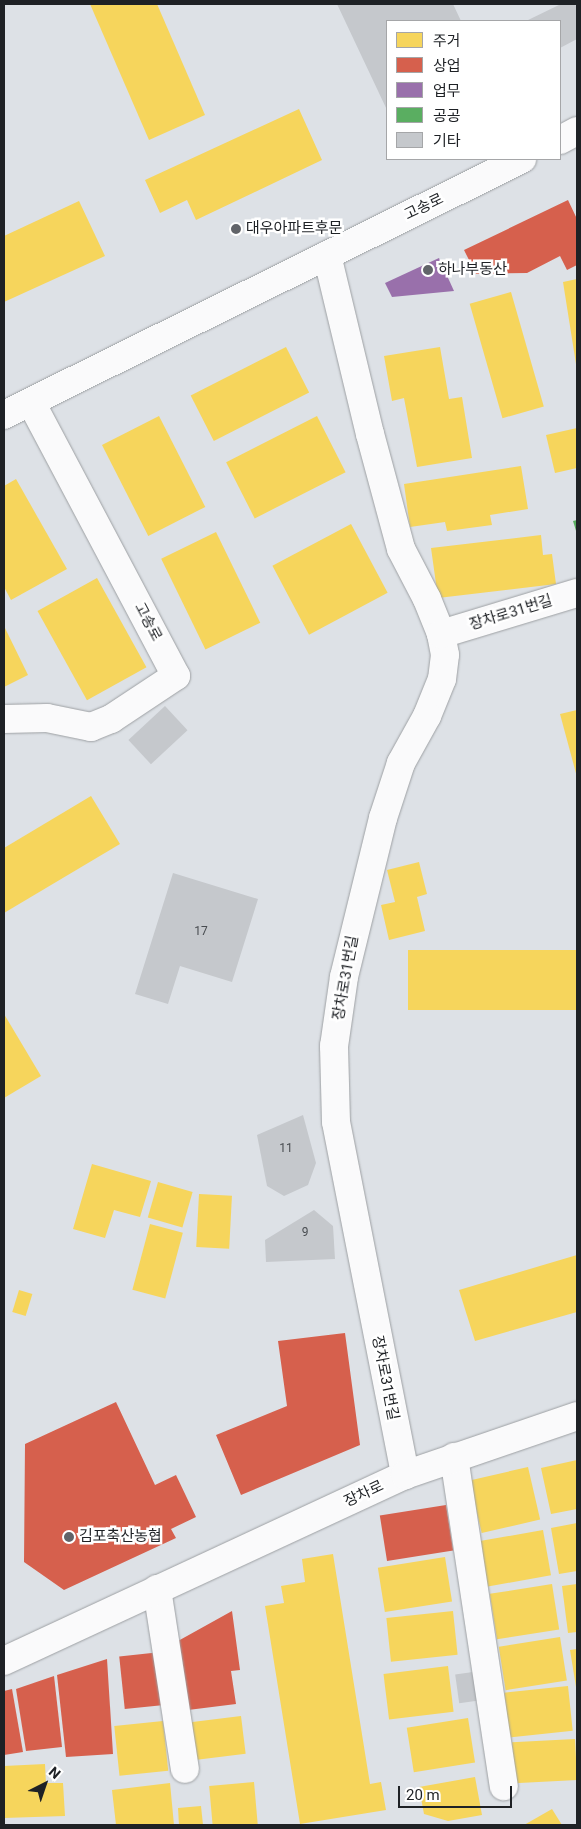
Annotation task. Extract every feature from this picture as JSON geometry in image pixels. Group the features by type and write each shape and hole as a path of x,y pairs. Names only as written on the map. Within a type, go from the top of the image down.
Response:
{"street":[{"path":"561,139 577,131"},
{"name":"고송로","path":"4,415 520,160"},
{"path":"327,255 370,434 401,549 427,599 441,634"},
{"name":"고송로","path":"4,719 47,718 91,726 111,719 176,676 31,402"},
{"name":"장차로31번길","path":"405,1475 336,1122 334,1046 344,976 383,818 401,763 427,716 442,679 445,655 441,634 577,593"},
{"name":"장차로","path":"4,1660 405,1475 454,1456 577,1416"},
{"path":"454,1456 504,1786"},
{"path":"157,1589 185,1769"}],"building: 주거":[{"path":"90,4 157,4 205,115 149,140"},
{"path":"299,109 322,160 196,220 187,200 160,213 145,180"},
{"path":"79,201 105,256 4,302 4,236"},
{"path":"577,279 577,364 576,364 563,282"},
{"path":"511,292 544,406 502,418 470,304"},
{"path":"286,347 309,392 214,441 191,396"},
{"path":"440,347 449,399 462,397 472,458 417,467 404,398 392,401 384,356"},
{"path":"159,416 205,507 148,536 102,445"},
{"path":"317,416 346,472 255,518 226,462"},
{"path":"577,428 577,468 555,473 546,435"},
{"path":"521,466 528,509 490,515 492,525 447,531 445,522 410,527 404,484"},
{"path":"16,479 67,569 11,600 4,587 4,486"},
{"path":"351,524 388,593 309,635 272,566"},
{"path":"216,532 260,623 205,650 161,559"},
{"path":"541,535 543,555 552,554 556,584 438,598 431,548"},
{"path":"97,578 146,667 87,700 38,611"},
{"path":"4,626 28,675 4,687"},
{"path":"577,710 577,777 560,714"},
{"path":"91,796 120,844 4,913 4,848"},
{"path":"419,862 427,894 417,897 425,931 389,940 381,905 395,902 387,870"},
{"path":"408,950 577,950 577,1010 408,1010"},
{"path":"4,1014 41,1076 4,1098"},
{"path":"92,1164 151,1181 140,1217 114,1210 105,1238 73,1229"},
{"path":"158,1182 193,1192 182,1227 148,1218"},
{"path":"199,1194 232,1196 229,1249 196,1247"},
{"path":"150,1224 183,1233 165,1298 132,1290"},
{"path":"577,1255 577,1312 475,1341 459,1290"},
{"path":"19,1290 32,1294 26,1316 12,1312"},
{"path":"577,1460 577,1509 551,1514 541,1468"},
{"path":"528,1467 540,1520 482,1533 470,1480"},
{"path":"577,1523 577,1571 559,1574 551,1528"},
{"path":"543,1530 551,1575 488,1586 480,1541"},
{"path":"333,1554 370,1784 381,1782 386,1810 300,1824 265,1606 284,1603 281,1586 305,1582 302,1559"},
{"path":"445,1557 452,1601 385,1612 378,1568"},
{"path":"552,1584 559,1629 497,1639 490,1594"},
{"path":"577,1584 577,1632 568,1633 562,1586"},
{"path":"453,1611 458,1655 391,1662 386,1618"},
{"path":"560,1637 567,1680 506,1690 499,1647"},
{"path":"577,1649 577,1687 576,1687 570,1650"},
{"path":"448,1666 454,1712 389,1720 383,1674"},
{"path":"568,1686 573,1731 509,1737 504,1693"},
{"path":"241,1716 246,1754 195,1760 190,1722"},
{"path":"468,1718 475,1762 414,1772 407,1728"},
{"path":"163,1721 168,1771 119,1776 114,1726"},
{"path":"575,1739 577,1780 514,1783 512,1742"},
{"path":"45,1764 46,1783 63,1783 65,1816 4,1818 4,1766"},
{"path":"475,1777 482,1815 448,1821 424,1814 419,1787"},
{"path":"254,1782 258,1825 213,1825 209,1786"},
{"path":"170,1783 174,1825 116,1825 112,1790"},
{"path":"201,1806 203,1825 179,1825 178,1808"},
{"path":"552,1809 562,1825 524,1825"}],"building: 상업":[{"path":"568,200 577,219 577,265 567,270 560,256 527,273 476,274 464,250"},
{"path":"345,1333 360,1445 241,1495 216,1435 287,1406 278,1341"},
{"path":"116,1402 155,1485 176,1475 196,1517 171,1529 176,1538 64,1590 24,1562 25,1444"},
{"path":"446,1505 453,1550 387,1561 380,1515"},
{"path":"232,1611 240,1670 231,1671 236,1704 188,1710 178,1641"},
{"path":"161,1652 167,1705 125,1709 119,1656"},
{"path":"107,1659 113,1754 66,1757 57,1675"},
{"path":"54,1676 62,1747 26,1751 16,1689"},
{"path":"12,1689 23,1752 4,1755 4,1691"}],"building: 업무":[{"name":"하나부동산","path":"439,258 454,291 392,297 385,283"}],"building: 공공":[{"path":"577,520 577,534 573,521"}],"building: 기타":[{"path":"337,4 453,4 461,20 386,20 386,108"},
{"path":"561,4 575,4 577,8 577,39 561,47 561,20 528,20"},
{"path":"165,706 188,730 151,764 128,740"},
{"path":"173,873 258,899 232,982 180,966 168,1004 135,994"},
{"path":"303,1115 316,1163 308,1185 284,1196 267,1186 257,1135"},
{"path":"314,1210 333,1226 335,1259 266,1262 265,1240"},
{"path":"473,1672 477,1701 459,1703 455,1675"}],"place":[{"name":"대우아파트후문","path":"236,229"},
{"name":"하나부동산","path":"428,270"},
{"name":"김포축산농협","path":"69,1537"}]}
